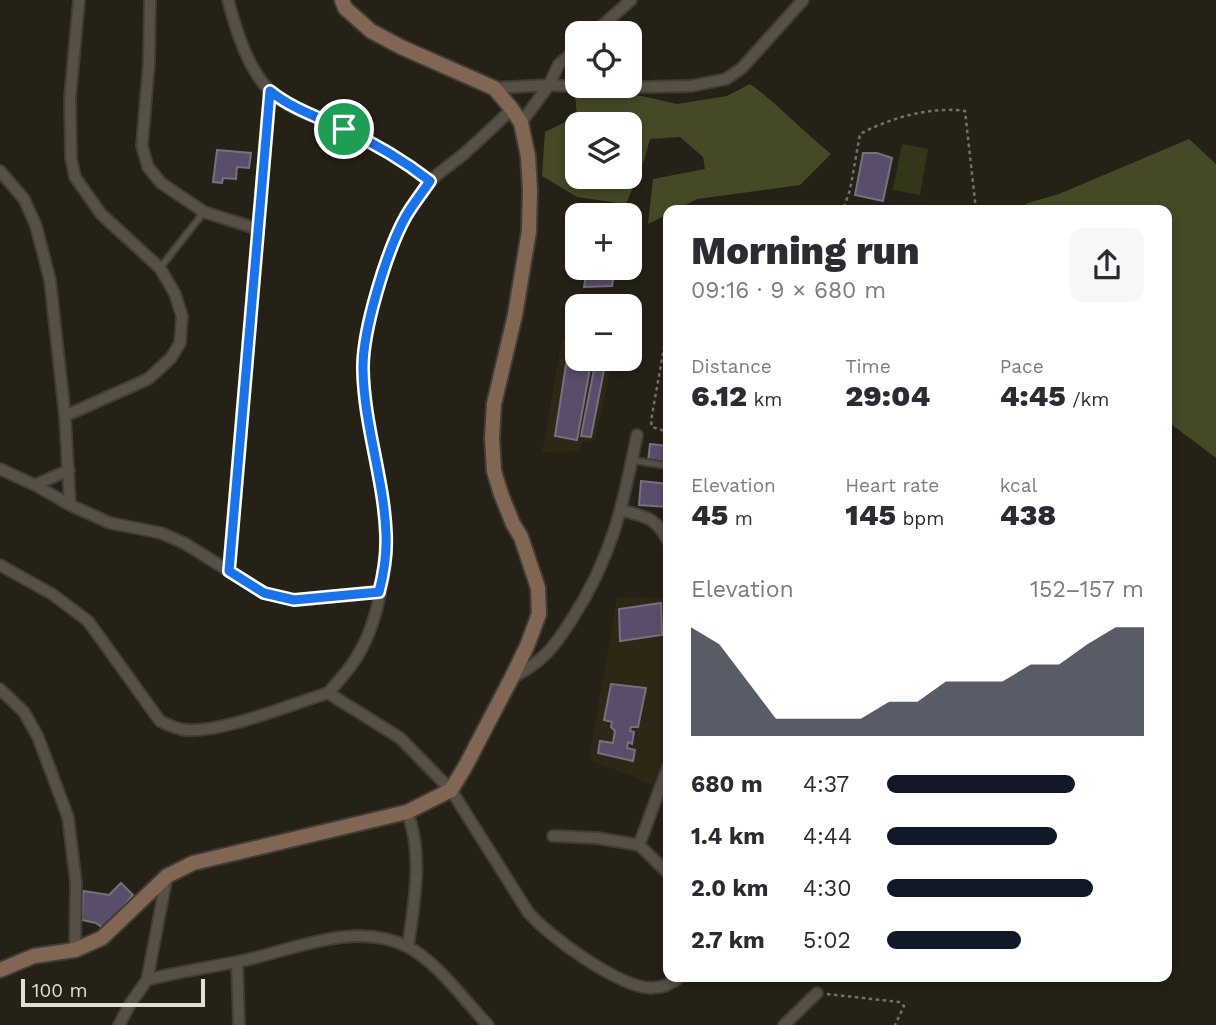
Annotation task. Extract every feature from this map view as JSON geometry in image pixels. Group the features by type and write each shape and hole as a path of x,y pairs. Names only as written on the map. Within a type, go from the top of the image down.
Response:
{"main road":[{"path":"0,970 34,956 75,950 102,938 167,876 193,863 407,812 451,790 466,767 511,679 539,614 538,588 494,471 492,438 494,404 515,314 529,231 528,156 520,123 495,88 371,31 345,8 342,0"}],"street":[{"path":"65,416 148,379 171,358 180,343 182,316 175,293 160,268 101,214 75,177 71,158 69,98 79,0"},
{"path":"150,0 149,62 142,146 148,167 161,183 204,212 258,229"},
{"path":"228,0 234,25 254,67 270,91 284,102 399,158 430,181"},
{"path":"607,21 631,0"},
{"path":"495,88 549,85 597,88 691,86 726,79 742,68 803,0"},
{"path":"520,123 565,59"},
{"path":"229,571 270,91"},
{"path":"0,565 52,594 88,621 160,721 171,727 201,730 328,693 359,654 368,634 385,565 387,536 383,500 363,368 367,329 395,239 407,215 430,181 464,154 512,109"},
{"path":"0,171 24,199 50,280 65,416 70,505"},
{"path":"511,679 540,660 561,637 588,595 608,554 621,510 637,435"},
{"path":"0,469 110,523 161,533 184,543 264,593 294,600 379,592"},
{"path":"35,485 69,470"},
{"path":"621,510 652,519 663,530"},
{"path":"0,689 24,712 38,737 68,817 76,883 75,950"},
{"path":"328,693 400,738 451,790 528,912 541,927 578,955 635,985 652,988 667,986 673,982"},
{"path":"639,845 663,780"},
{"path":"407,812 413,828 416,856 408,947"},
{"path":"553,836 597,838 639,845 663,868"},
{"path":"119,1025 147,980 167,876"},
{"path":"147,980 193,968 237,962 312,942 353,936 386,940 408,947 434,965 488,1025"},
{"path":"237,962 239,1025"},
{"path":"784,1025 817,993"}],"lane":[{"path":"160,268 204,212"},
{"path":"632,460 663,465"}],"path":[{"path":"845,205 860,134 909,114 956,109 965,111 975,205"},
{"path":"663,353 651,421 652,427 663,430"},
{"path":"817,993 899,1002 904,1006 895,1025"}],"shaded area":[{"path":"562,340 565,340 565,371 610,371 595,440 583,442 579,451 542,452"},
{"path":"617,597 663,598 663,761 656,786 589,760"}],"green space":[{"path":"750,84 831,154 800,185 697,199 686,205 663,205 663,216 648,224 653,179 705,169 703,157 680,137 650,139 642,166 642,112 577,112 575,98 642,96 677,104 727,96"},
{"path":"565,122 565,189 632,189 626,203 577,197 542,176 545,132"},
{"path":"1189,139 1216,164 1216,458 1172,425 1172,205 1024,205 1059,194"},
{"path":"902,144 928,149 920,195 893,190"}],"building":[{"path":"217,150 251,153 249,168 237,167 236,179 223,178 222,183 213,182"},
{"path":"863,153 877,153 892,158 883,201 855,195"},
{"path":"585,280 613,280 612,286 584,287"},
{"path":"565,371 590,371 577,440 555,436"},
{"path":"594,371 604,371 591,437 581,436"},
{"path":"650,444 663,445 663,462 648,461"},
{"path":"641,481 663,483 663,507 639,505"},
{"path":"661,603 662,635 620,641 619,609"},
{"path":"611,684 646,688 638,727 631,727 630,731 634,732 632,744 628,742 627,748 635,750 633,761 598,753 600,741 613,743 615,731 611,727 612,722 604,720"},
{"path":"121,883 133,895 104,929 96,923 82,920 83,891 109,895"}],"route":[{"path":"270,91 284,102 344,129 399,158 430,181 407,215 395,239 367,329 363,368 366,400 387,536 385,565 379,592 294,600 264,593 229,571 270,91"}]}
